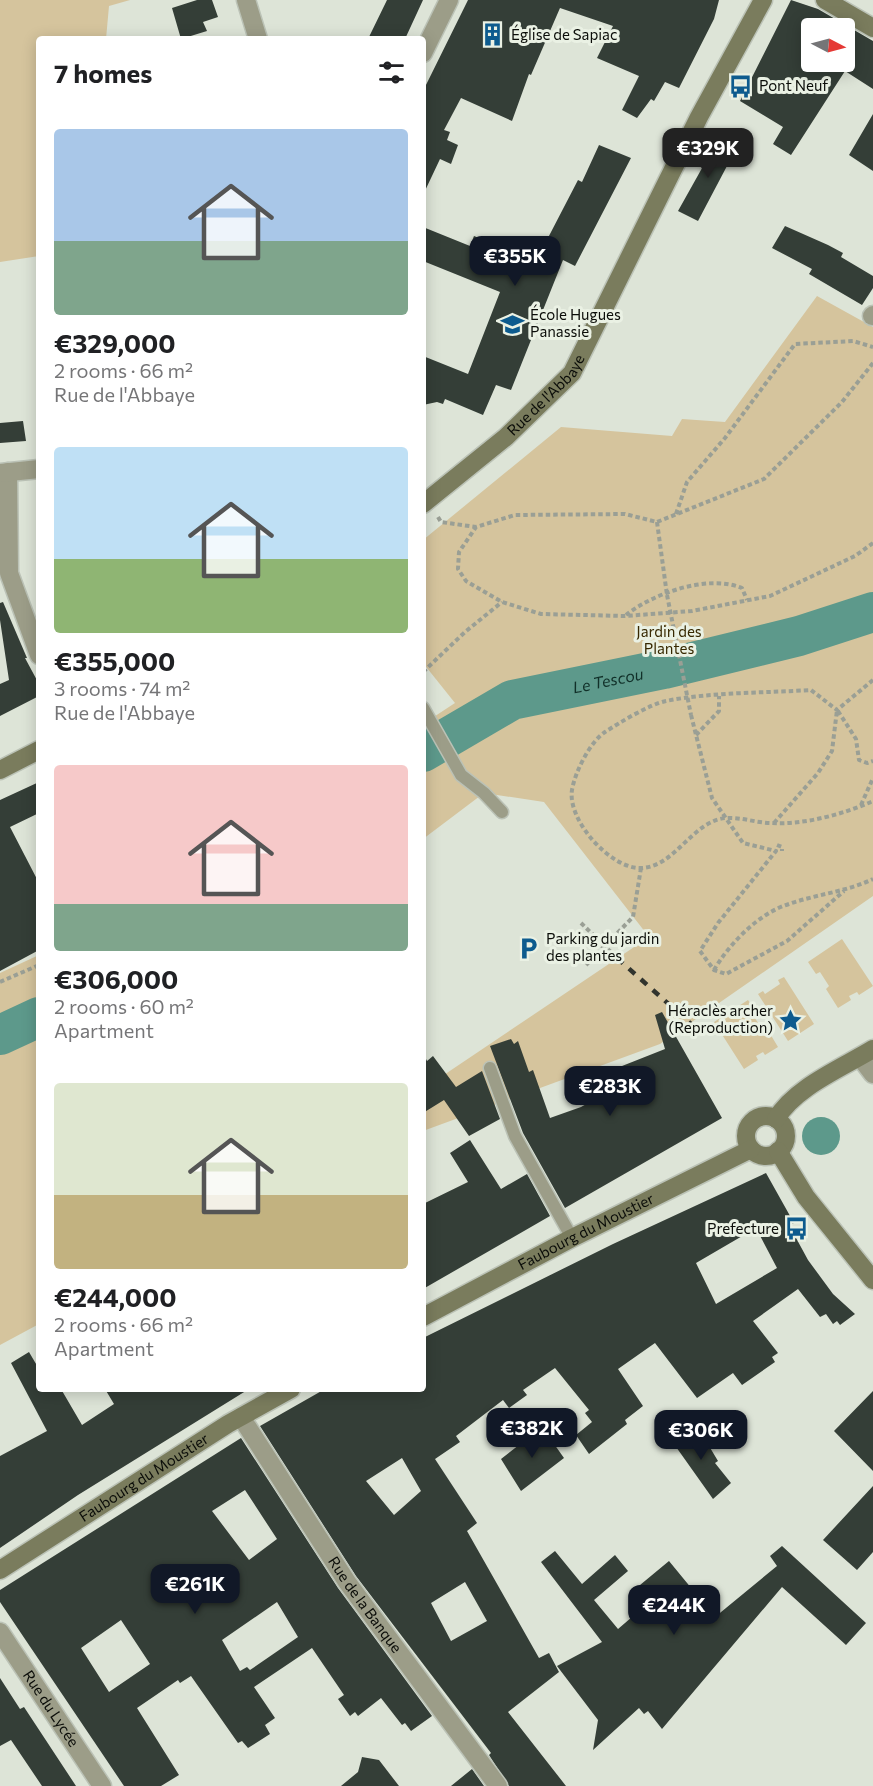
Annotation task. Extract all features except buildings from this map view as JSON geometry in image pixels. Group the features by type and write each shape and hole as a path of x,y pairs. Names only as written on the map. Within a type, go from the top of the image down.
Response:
{"main road":[{"name":"Rue de l'Abbaye","path":"426,498 506,437 572,373 699,117 763,0"},
{"path":"825,0 873,28"},
{"path":"0,770 36,752"},
{"path":"776,1119 781,1110 804,1091 866,1053"},
{"path":"763,1117 776,1119 786,1135 783,1147 767,1156 751,1149 746,1136 751,1124 763,1117"},
{"name":"Faubourg du Moustier","path":"426,1315 572,1238 751,1149"},
{"path":"778,1151 807,1197 873,1280"},
{"name":"Faubourg du Moustier","path":"0,1570 240,1417 286,1392"}],"street":[{"path":"246,0 257,36"},
{"path":"426,47 449,0"},
{"path":"36,469 4,473 9,573 36,647"},
{"path":"866,1053 873,1074"},
{"name":"Rue de la Banque","path":"240,1417 346,1582 498,1786"},
{"name":"Rue du Lycée","path":"0,1632 102,1786"}],"lane":[{"path":"426,713 461,775 484,793 502,812"},
{"path":"490,1068 515,1136 572,1238"}],"path":[{"path":"676,514 687,482 725,438 795,344 853,341 873,347"},
{"path":"426,503 441,522 476,527 514,515 570,513 625,514 657,522 764,479 842,402 873,363"},
{"path":"657,522 667,593 691,715 712,798 743,843 779,851 718,923 700,951 714,970 726,974 788,941 844,891"},
{"path":"476,527 459,552 458,569 466,581 502,602 541,614 625,616 692,611 770,596 855,556 873,543"},
{"path":"625,616 643,602 667,593 728,582 742,588 747,600"},
{"path":"426,669 465,632 502,602"},
{"path":"773,824 818,773 832,751 837,710 873,680"},
{"path":"873,761 867,763 859,760 856,739 837,710 811,690 664,701 603,733 583,760 571,792 579,820 596,845 611,858 641,868 661,862 708,823 727,818 773,824 800,822 873,801"},
{"path":"696,735 719,711 720,696"},
{"path":"861,806 873,778"},
{"path":"586,965 633,917 641,868"},
{"path":"714,970 725,951 761,920 786,904 844,891 873,879"},
{"path":"580,923 617,958"},
{"path":"0,982 36,966"}],"green space":[{"path":"0,0 130,0 109,6 106,36 36,36 36,256 0,262"},
{"name":"Jardin des Plantes","path":"817,296 873,327 873,896 660,1044 426,1130 426,1087 649,937 544,802 484,793 426,837 426,722 455,703 426,667 426,538 561,427 672,436 682,419 725,422"},
{"path":"842,939 873,986 859,995 857,992 849,996 851,1000 838,1008 826,989 829,986 820,972 816,974 808,962"},
{"path":"36,956 36,1326 0,1345 0,973"},
{"path":"784,977 814,1024 788,1041 758,994 763,991 765,994 780,984 778,980"},
{"path":"748,1000 756,1012 753,1015 762,1029 766,1027 778,1047 765,1055 763,1052 756,1056 758,1060 744,1069 714,1022"}],"water":[{"path":"821,1117 828,1118 834,1123 839,1129 839,1143 834,1149 828,1154 821,1155 814,1154 808,1149 803,1143 802,1136 803,1129 808,1123 814,1118"}],"waterway":[{"name":"Le Tescou","path":"426,750 512,700 664,669 799,636 873,612"},
{"name":"Le Tescou","path":"0,1035 36,1018"}],"railway":[{"path":"617,958 691,1024"}],"place":[{"name":"Église de Sapiac","path":"493,35"},
{"name":"Pont Neuf","path":"741,86"},
{"name":"École Hugues Panassie","path":"512,324"},
{"name":"Parking du jardin des plantes","path":"528,948"},
{"name":"Héraclès archer (Reproduction)","path":"791,1020"},
{"name":"Prefecture","path":"797,1229"}]}
